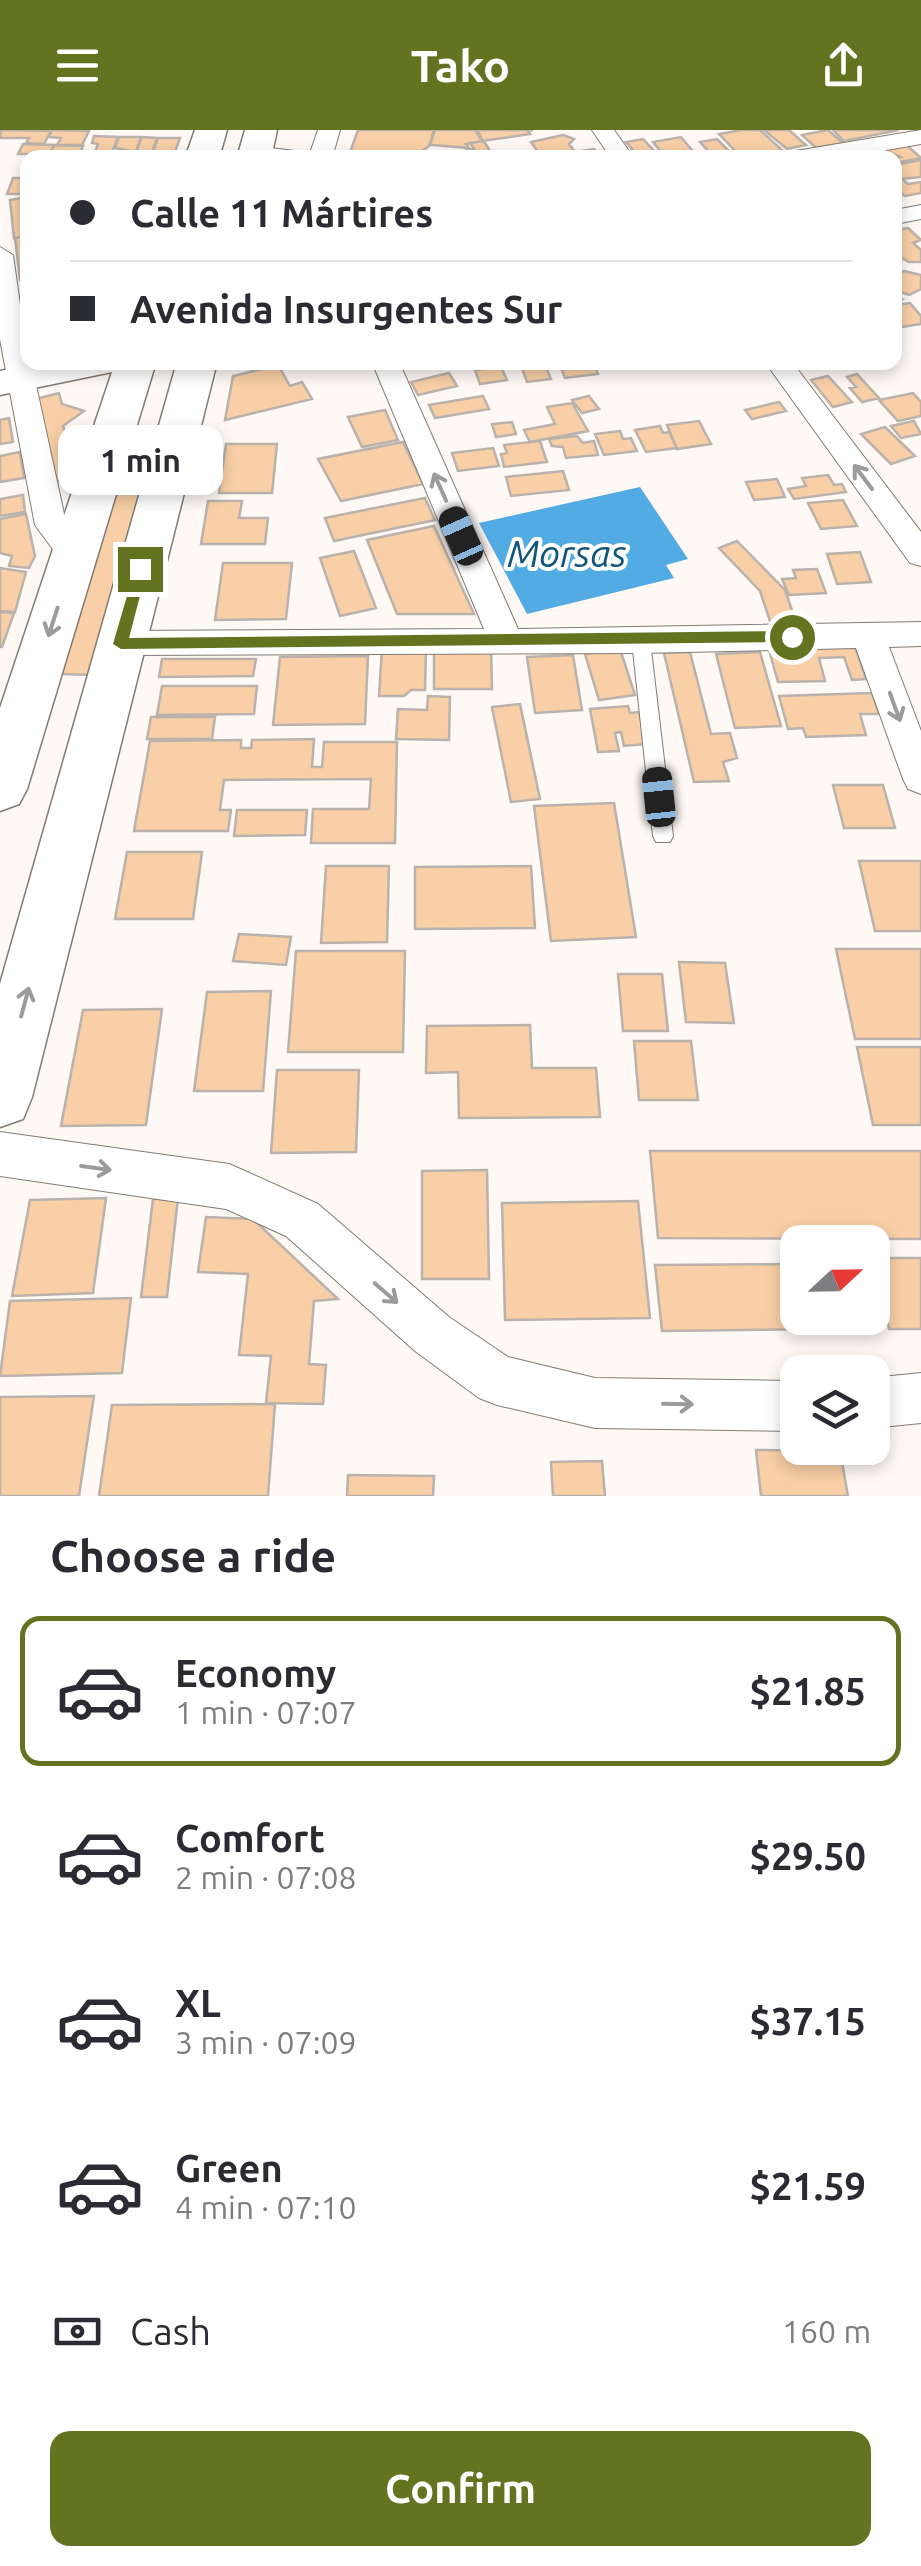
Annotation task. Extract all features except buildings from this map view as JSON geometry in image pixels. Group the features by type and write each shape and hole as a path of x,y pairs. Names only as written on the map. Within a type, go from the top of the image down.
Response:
{"main road":[{"path":"10,381 66,370"},
{"path":"0,789 16,697 74,555 133,370"},
{"path":"0,1097 195,370"}],"street":[{"path":"844,150 921,137"},
{"path":"271,150 325,142"},
{"path":"0,256 16,286 10,381 51,525 74,555"},
{"path":"388,370 506,640"},
{"path":"784,370 921,555"},
{"path":"121,644 921,634"},
{"path":"868,635 921,778"},
{"path":"0,1154 228,1187 302,1220 432,1334 497,1380 595,1404 780,1406"},
{"path":"890,1401 921,1398"}],"lane":[{"path":"641,640 663,836"}],"water":[{"name":"Morsas","path":"640,487 688,559 666,565 674,578 527,614 479,523"}],"route":[{"path":"140,569 121,644 792,637"}]}
